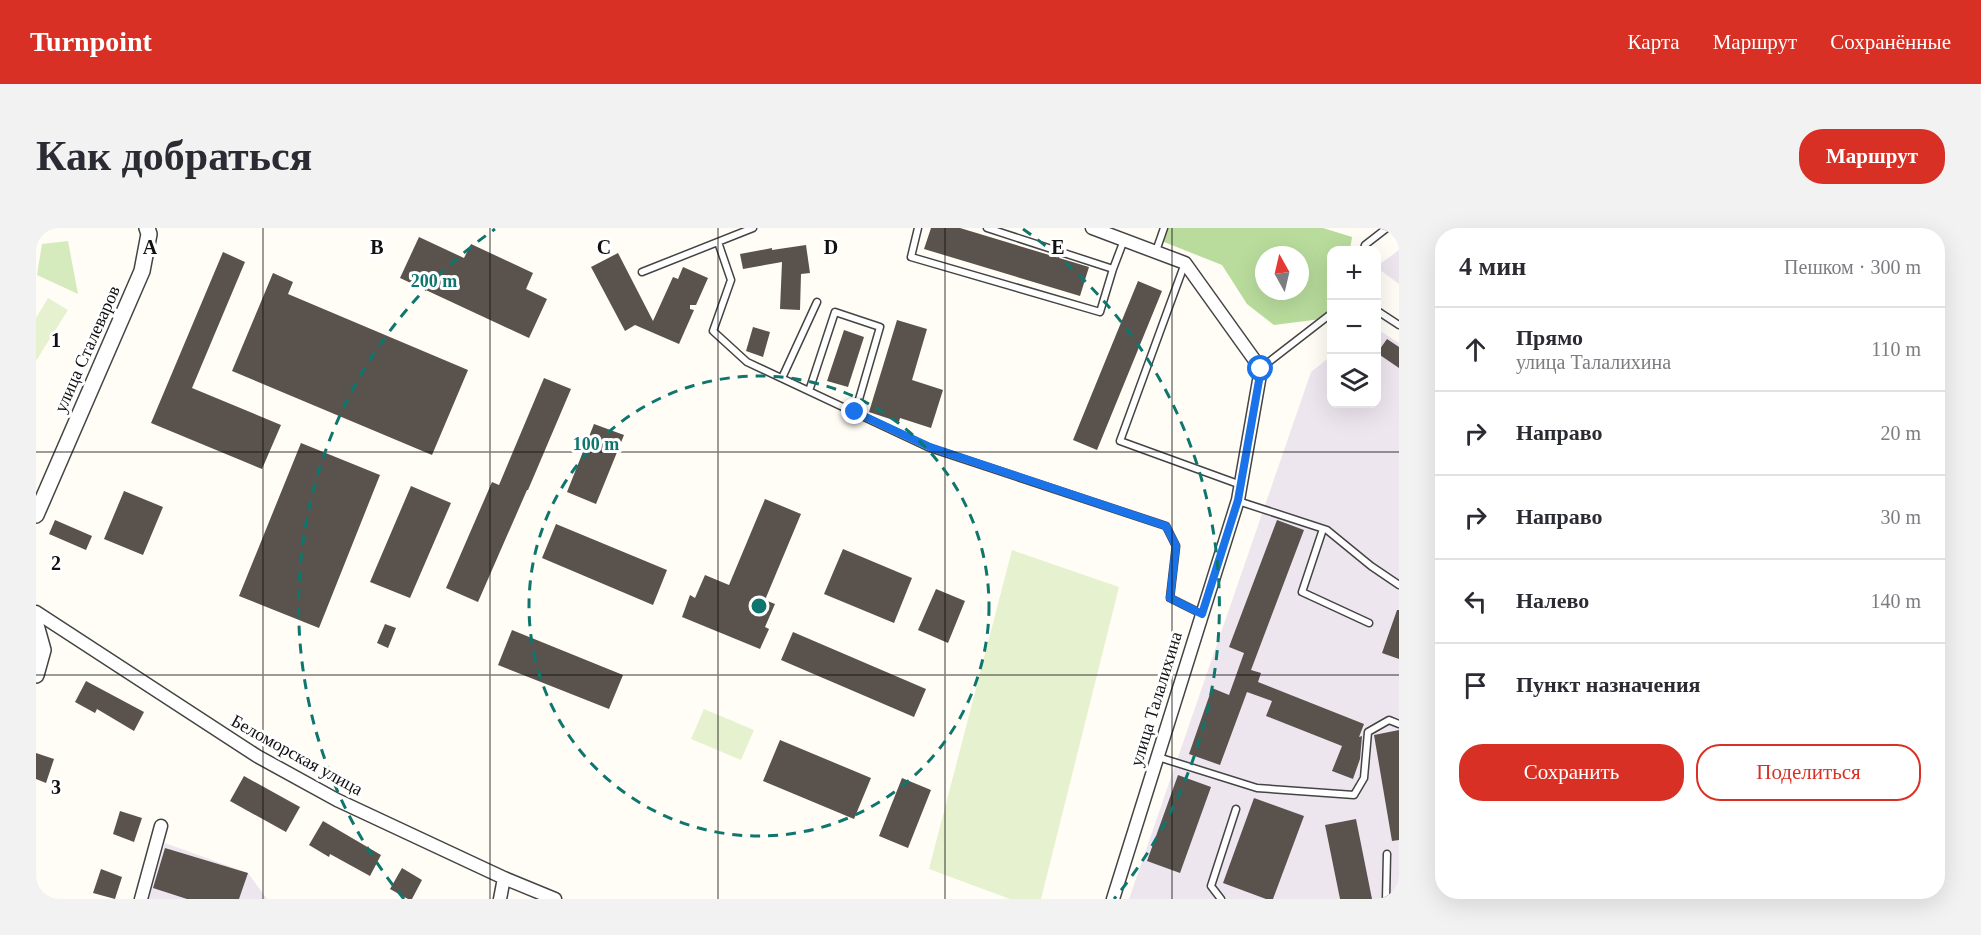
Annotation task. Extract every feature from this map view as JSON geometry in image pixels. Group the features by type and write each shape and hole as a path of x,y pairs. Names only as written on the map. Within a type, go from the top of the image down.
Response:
{"street":[{"name":"улица Сталеваров","path":"36,515 142,272 149,234 147,228"},
{"path":"1092,228 1185,263 1261,369"},
{"name":"улица Талалихина","path":"1113,899 1238,500 1261,369"},
{"name":"Беломорская улица","path":"36,612 257,756 337,800 504,878 555,899"},
{"path":"36,625 43,650 36,675"},
{"path":"141,899 161,826"},
{"path":"500,899 504,878"}],"lane":[{"path":"642,272 753,228"},
{"path":"918,228 911,257 1100,312 1124,240"},
{"path":"987,228 1113,269"},
{"path":"1156,251 1164,228"},
{"path":"1365,246 1387,228"},
{"path":"718,242 731,280 713,331 747,362 930,447 1166,526 1176,546 1170,598 1202,614"},
{"path":"1185,263 1120,441 1240,485"},
{"path":"782,378 817,302"},
{"path":"809,391 835,312 880,327 855,412"},
{"path":"1381,313 1399,325"},
{"path":"1261,369 1327,317"},
{"path":"1238,500 1323,529 1399,585"},
{"path":"1323,529 1302,592 1369,622"},
{"path":"1157,757 1257,788 1354,795 1364,778 1368,732 1389,720 1399,724"},
{"path":"1221,899 1211,886 1236,809"},
{"path":"1386,899 1387,854"}],"shaded area":[{"path":"1399,250 1399,284 1381,271 1381,263"},
{"path":"1381,332 1399,343 1399,899 1129,899 1311,372 1327,359 1327,408 1381,408"},
{"path":"165,843 248,873 267,899 148,899"}],"green space":[{"path":"1165,228 1323,228 1352,237 1351,246 1327,246 1327,314 1321,319 1274,325 1247,304 1222,265 1159,240"},
{"path":"68,241 78,294 37,275 42,244"},
{"path":"48,298 68,310 36,361 36,318"},
{"path":"1012,550 1119,587 1041,899 1010,899 929,869"},
{"path":"704,709 754,730 741,760 691,739"}],"building":[{"path":"931,228 960,228 1089,267 1080,296 924,249"},
{"path":"419,237 464,258 471,244 533,273 526,289 547,299 529,338 400,278"},
{"path":"806,245 810,273 801,274 800,310 780,309 782,262 743,269 740,254"},
{"path":"223,252 245,262 192,388 281,425 262,469 151,423"},
{"path":"618,253 653,321 673,277 678,279 683,267 708,278 696,305 690,305 690,309 694,310 679,344 635,325 625,331 591,267"},
{"path":"273,273 293,282 288,294 468,370 432,455 232,371"},
{"path":"1138,281 1162,291 1097,450 1073,440"},
{"path":"897,320 927,329 912,380 943,390 931,428 900,418 899,422 869,412"},
{"path":"753,327 770,332 763,357 746,351"},
{"path":"844,330 864,337 848,387 827,381"},
{"path":"1387,339 1399,347 1399,368 1381,356 1381,347"},
{"path":"544,378 571,389 478,602 446,588 492,482 499,485"},
{"path":"594,424 624,435 596,504 567,492"},
{"path":"301,443 380,475 319,628 239,596"},
{"path":"411,486 451,503 410,598 370,582"},
{"path":"124,491 163,507 143,555 104,539"},
{"path":"765,499 801,514 765,600 775,604 765,627 769,629 760,649 682,617 690,595 695,598 705,575 729,585"},
{"path":"55,520 92,536 86,550 49,534"},
{"path":"1277,520 1304,530 1251,670 1261,673 1258,682 1364,724 1359,737 1362,736 1360,759 1353,779 1332,771 1342,746 1266,716 1272,701 1247,692 1220,765 1189,754 1212,688 1229,695 1244,653 1229,647"},
{"path":"556,524 667,570 653,605 542,558"},
{"path":"843,549 912,578 894,623 824,594"},
{"path":"936,589 965,601 948,643 918,630"},
{"path":"1397,610 1399,610 1399,659 1382,653"},
{"path":"385,624 396,628 388,648 377,643"},
{"path":"512,630 623,675 609,709 498,665"},
{"path":"793,632 926,689 914,717 781,660"},
{"path":"86,681 144,712 134,731 97,709 95,713 75,702"},
{"path":"1399,730 1399,840 1392,841 1374,735"},
{"path":"780,740 871,778 854,819 763,781"},
{"path":"36,753 54,759 46,783 36,779"},
{"path":"1178,775 1211,787 1180,873 1147,861"},
{"path":"244,776 300,807 286,832 230,801"},
{"path":"902,778 931,790 908,848 879,836"},
{"path":"1254,798 1304,816 1273,899 1266,899 1223,883"},
{"path":"120,811 142,818 134,842 113,834"},
{"path":"1356,819 1372,899 1340,899 1325,825"},
{"path":"323,821 381,855 370,876 309,845"},
{"path":"165,848 248,873 239,899 187,899 153,888"},
{"path":"402,868 422,880 412,899 390,889"},
{"path":"101,869 122,877 115,899 93,893"}],"route":[{"path":"855,412 930,447 1166,526 1176,546 1170,598 1202,614 1238,500 1261,369"}]}
